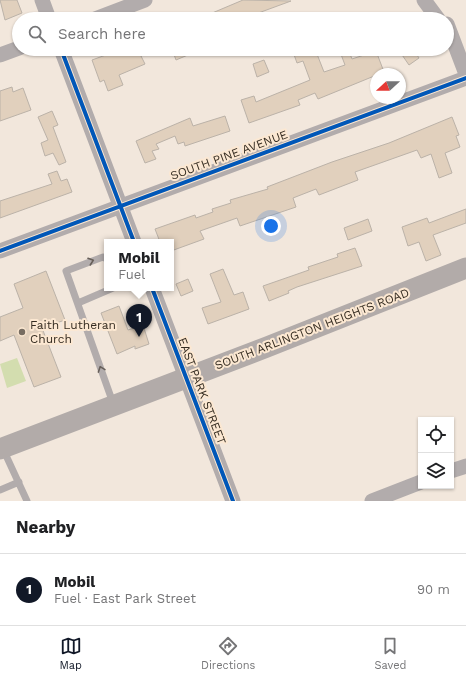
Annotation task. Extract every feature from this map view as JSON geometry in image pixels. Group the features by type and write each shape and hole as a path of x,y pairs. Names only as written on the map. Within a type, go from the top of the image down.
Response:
{"main road":[{"name":"SOUTH ARLINGTON HEIGHTS ROAD","path":"1,446 114,406 466,268"}],"street":[{"path":"42,0 46,12"},
{"path":"113,12 145,0"},
{"path":"424,0 433,12"},
{"path":"438,0 442,12"},
{"path":"454,44 466,74"},
{"path":"0,55 12,51"},
{"path":"63,56 133,239"},
{"name":"SOUTH PINE AVENUE","path":"0,251 466,78"},
{"name":"EAST PARK STREET","path":"153,291 233,501"},
{"path":"454,470 466,466"},
{"path":"372,501 418,483"}],"lane":[{"path":"104,258 66,271 114,406"},
{"path":"78,303 106,291"},
{"path":"1,446 27,501"},
{"path":"0,490 19,482"}],"green space":[{"path":"17,358 26,381 7,388 0,364"}],"building":[{"path":"0,0 17,0 22,12 12,12 12,17 5,20"},
{"path":"243,0 291,1 261,12 215,12"},
{"path":"103,56 141,56 145,64 119,75 123,85 108,91 104,80 100,82 92,60"},
{"path":"175,56 185,56 176,60"},
{"path":"294,56 318,56 324,72 345,65 342,56 351,56 352,59 361,56 378,56 382,68 370,68 370,78 318,99 315,93 298,100 300,105 249,123 241,100 254,96 256,102 310,80 303,61 297,63"},
{"path":"403,56 418,56 419,58 409,65"},
{"path":"264,60 269,72 257,77 253,64"},
{"path":"12,87 13,92 23,88 31,110 0,121 0,91"},
{"path":"52,111 58,125 53,127 66,162 59,165 53,153 45,156 41,143 48,140 38,117"},
{"path":"225,116 230,131 185,146 184,142 178,144 175,136 156,144 159,149 152,151 156,159 145,163 136,141 190,118 193,126"},
{"path":"452,117 459,135 456,136 460,147 445,153 452,173 439,178 431,154 421,158 417,150 355,172 358,180 319,195 316,189 293,198 296,207 240,226 237,218 200,231 204,239 174,250 174,239 159,239 155,229 195,215 196,218 213,212 212,209 231,203 230,200 268,189 267,187 332,162 389,143"},
{"path":"57,171 61,181 67,179 72,192 0,218 0,201 52,184 48,174"},
{"path":"466,209 466,223 433,235 441,255 426,261 419,242 408,246 402,227 427,218 429,223"},
{"path":"368,219 372,231 348,240 344,228"},
{"path":"355,248 362,266 297,287 288,291 289,293 269,301 263,286 309,270 308,267 338,257 337,254"},
{"path":"223,269 234,295 243,292 249,309 208,324 202,308 221,302 210,274"},
{"name":"Faith Lutheran Church","path":"46,271 65,320 42,328 61,377 34,387 14,335 0,341 0,317 23,308 14,284"},
{"path":"188,279 193,291 181,296 176,284"},
{"path":"119,306 128,330 143,325 149,344 135,349 135,346 117,354 101,313"}],"cycle path":[{"path":"64,56 133,239"},
{"path":"0,251 466,78"},
{"path":"153,291 233,501"}],"place":[{"name":"Faith Lutheran Church","path":"22,332"},
{"name":"Mobil","path":"139,337"}]}
